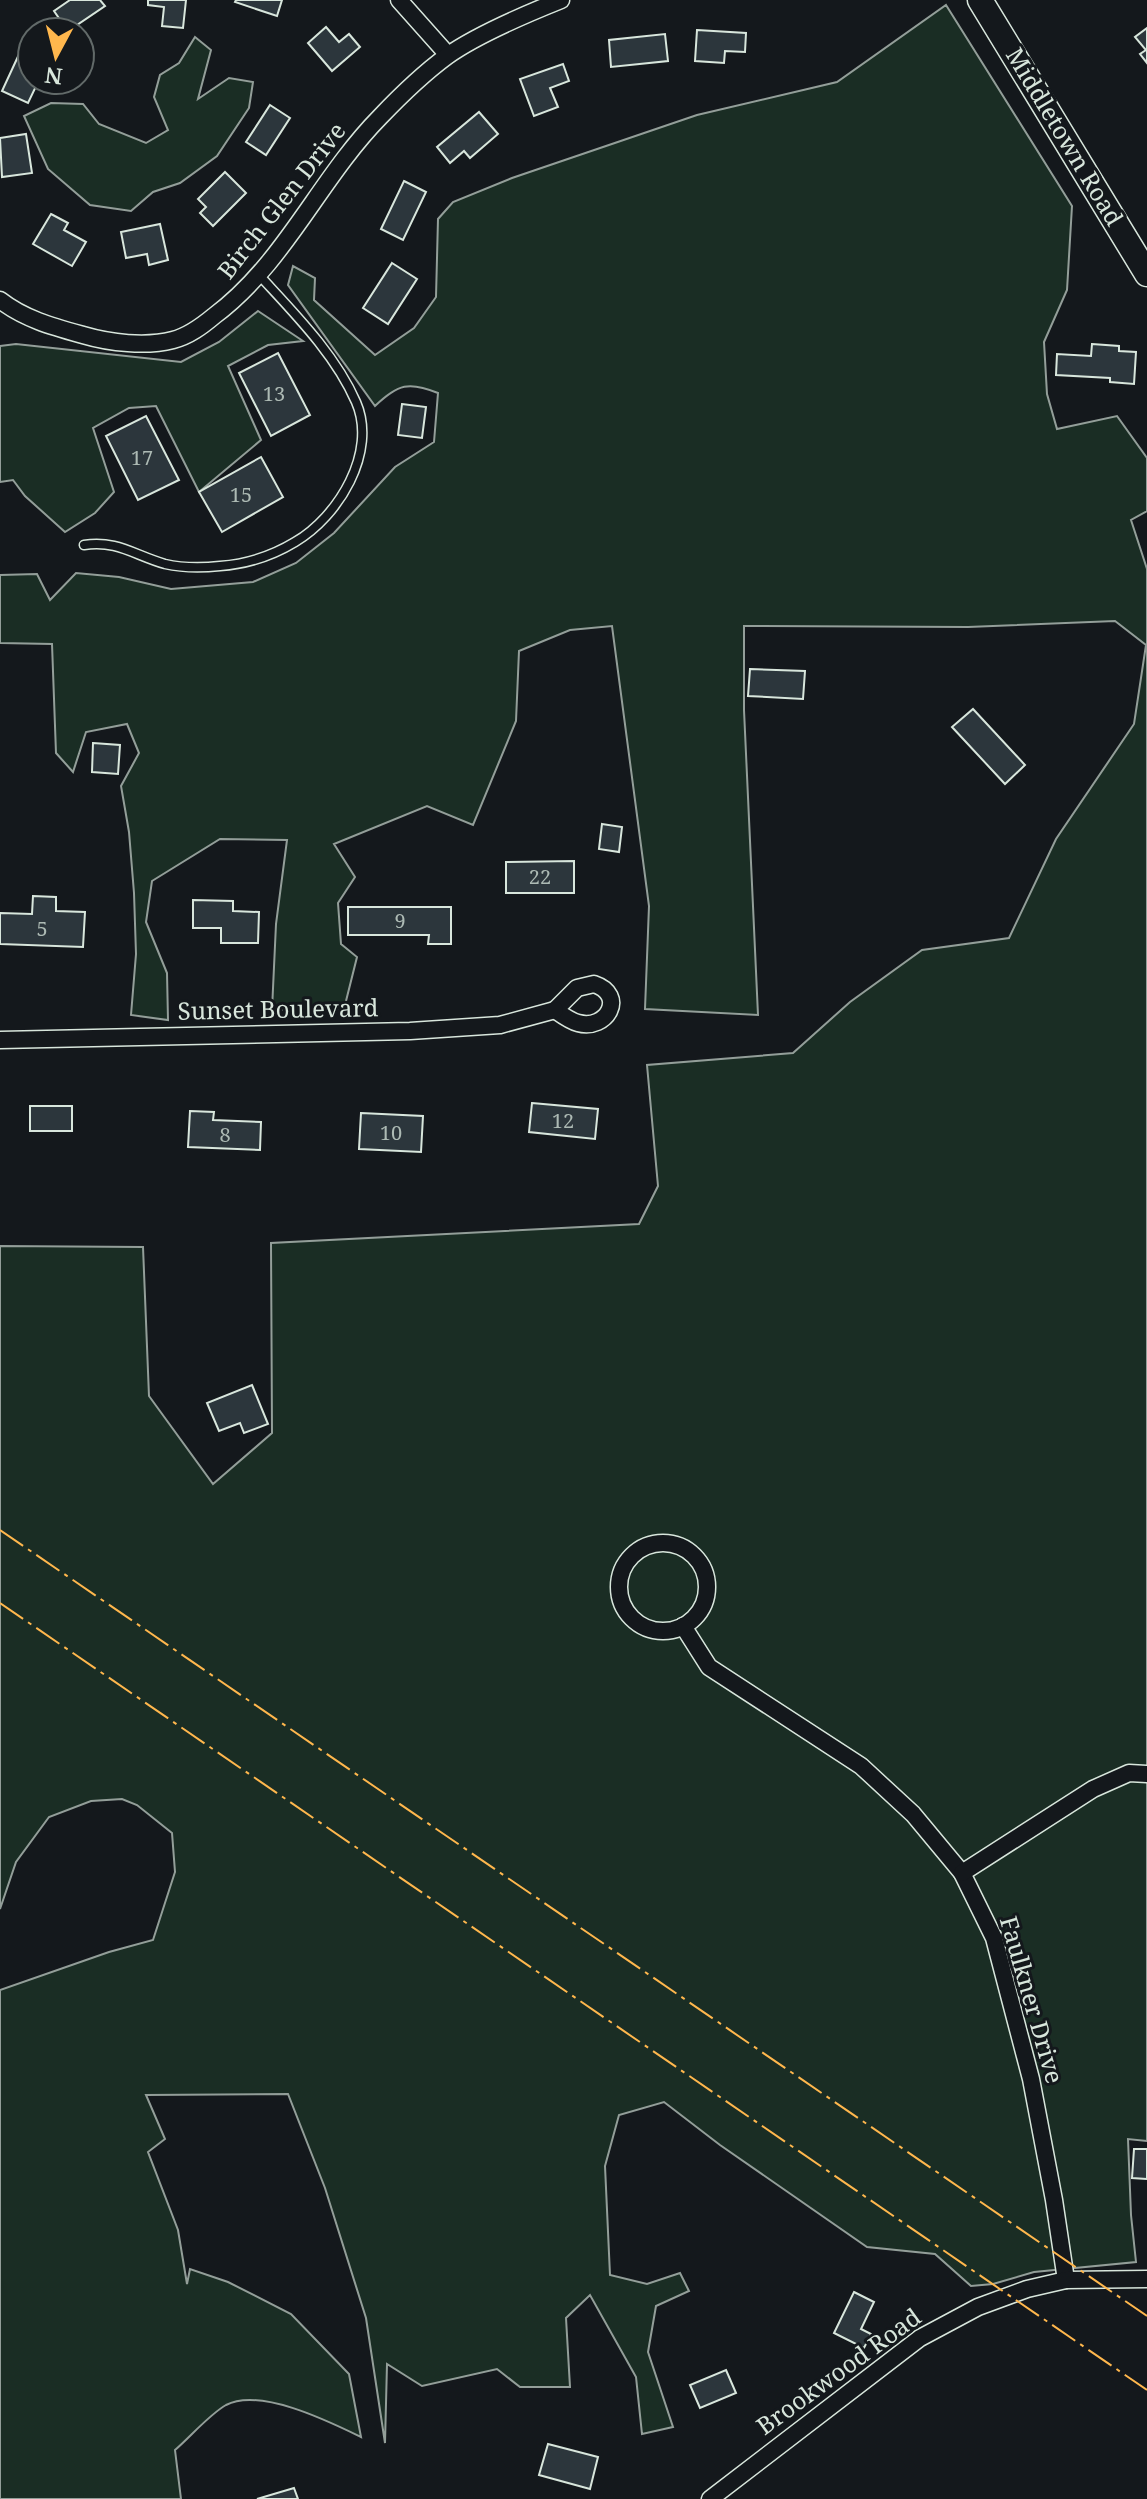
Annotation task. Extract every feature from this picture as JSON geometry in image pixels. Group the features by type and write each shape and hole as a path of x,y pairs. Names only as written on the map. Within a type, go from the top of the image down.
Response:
{"street":[{"path":"399,0 448,55"},
{"name":"Birch Glen Drive","path":"0,300 40,323 97,340 156,342 172,340 194,331 239,298 260,276 340,164 379,117 448,55 522,16 561,0"},
{"name":"Middletown Road","path":"980,0 1147,274"},
{"name":"Sunset Boulevard","path":"0,1040 410,1031 500,1025 555,1010"},
{"path":"673,1543 694,1555 701,1564 707,1587 705,1599 693,1620 683,1626 660,1631 649,1629 630,1617 624,1608 618,1587 623,1565 649,1544 673,1543"},
{"name":"Faulkner Drive","path":"683,1626 709,1667 861,1766 913,1814 962,1873 994,1938 1031,2079 1066,2280"},
{"path":"962,1873 1093,1789 1129,1773 1147,1774"},
{"name":"Brookwood Road","path":"710,2499 920,2338 978,2307 1027,2289 1066,2280 1147,2279"}],"lane":[{"path":"84,545 104,542 168,564 191,567 252,562 298,541 338,501 360,455 362,427 357,404 340,374 300,319 260,276"}],"green space":[{"path":"946,5 1072,206 1067,290 1044,342 1047,394 1057,429 1117,416 1147,458 1147,511 1131,520 1147,569 1147,2141 1128,2139 1136,2262 1034,2272 993,2284 971,2286 935,2254 867,2247 720,2145 664,2102 619,2115 605,2166 610,2275 647,2284 680,2273 689,2291 656,2306 648,2352 673,2427 642,2434 636,2377 590,2295 566,2318 570,2387 520,2387 497,2369 422,2386 387,2364 385,2443 366,2318 325,2188 288,2094 146,2095 165,2139 148,2152 178,2230 187,2284 190,2269 228,2282 291,2314 349,2374 361,2437 275,2403 240,2401 220,2409 175,2450 181,2499 0,2499 0,1990 153,1940 175,1872 172,1833 137,1805 122,1799 91,1801 49,1817 16,1862 0,1909 0,1246 143,1247 149,1396 213,1484 272,1433 271,1243 639,1224 658,1186 647,1065 793,1053 850,1002 922,950 1009,938 1056,839 1134,724 1146,645 1115,621 968,627 744,626 744,710 758,1015 645,1009 649,906 612,626 570,630 519,651 516,721 473,825 427,806 334,844 355,877 338,903 341,944 357,957 344,1009 272,1010 276,924 287,840 220,839 152,881 146,922 167,973 168,1020 131,1015 136,954 134,893 121,786 139,753 127,724 86,732 73,772 56,753 52,644 0,643 0,575 37,574 50,600 76,573 119,577 171,589 253,582 296,563 334,533 395,467 434,442 438,393 419,387 404,387 390,393 375,406 288,285 293,266 315,278 314,300 375,355 414,328 436,297 438,219 453,202 512,178 697,115 837,82"},
{"path":"195,37 211,50 198,99 229,78 253,82 249,108 217,156 180,183 153,192 131,211 90,205 48,169 24,116 51,103 83,104 99,124 146,143 168,130 154,97 160,75 179,63"},
{"path":"258,311 303,341 268,345 228,366 261,440 199,492 156,406 129,408 93,428 114,492 95,513 65,532 25,496 13,480 0,482 0,346 16,344 181,362 219,342"}],"building":[{"path":"70,0 100,0 105,6 90,16 58,16 54,11"},
{"path":"148,0 186,0 183,28 162,26 164,7 148,5"},
{"path":"236,0 282,0 277,16"},
{"path":"326,27 339,42 349,34 360,47 332,71 308,43"},
{"path":"1147,28 1147,63 1140,54 1146,50 1135,37"},
{"path":"697,30 746,33 745,52 725,51 724,63 695,61"},
{"path":"665,34 668,61 611,67 609,40"},
{"path":"16,61 16,96 31,96 28,103 2,91"},
{"path":"563,64 569,81 550,88 558,107 534,116 520,79"},
{"path":"270,105 290,118 266,155 246,142"},
{"path":"479,112 498,134 470,158 464,151 450,163 437,147"},
{"path":"26,134 32,173 2,177 0,138"},
{"path":"225,172 246,193 213,226 200,213 206,207 198,199"},
{"path":"404,181 426,192 403,240 381,229"},
{"path":"51,214 68,223 64,230 86,242 72,266 33,244"},
{"path":"160,224 168,260 149,265 147,254 126,258 121,232"},
{"path":"392,263 417,279 388,324 363,308"},
{"path":"1092,344 1119,346 1119,351 1136,352 1134,384 1110,382 1110,378 1056,375 1057,354 1091,356"},
{"path":"278,353 310,415 271,436 239,373"},
{"path":"402,404 426,407 422,438 398,435"},
{"path":"146,416 179,480 138,500 106,436"},
{"path":"261,457 283,497 222,532 199,492"},
{"path":"750,669 805,671 803,699 748,696"},
{"path":"973,709 1025,765 1005,784 952,727"},
{"path":"93,743 120,745 118,774 92,772"},
{"path":"602,824 622,827 619,852 599,849"},
{"path":"574,861 574,893 506,893 506,862"},
{"path":"33,896 56,897 56,911 85,912 83,947 0,944 0,913 32,914"},
{"path":"193,900 233,901 233,911 259,912 258,943 221,943 221,928 193,928"},
{"path":"348,907 451,907 451,944 428,944 429,935 348,935"},
{"path":"532,1103 598,1109 595,1139 529,1132"},
{"path":"30,1106 72,1106 72,1131 30,1131"},
{"path":"190,1111 214,1112 213,1120 261,1122 260,1150 188,1147"},
{"path":"361,1113 423,1116 421,1152 359,1149"},
{"path":"252,1385 268,1424 244,1433 240,1423 219,1431 207,1403"},
{"path":"1134,2149 1147,2149 1147,2179 1132,2178"},
{"path":"854,2292 874,2302 861,2329 871,2334 864,2348 834,2333"},
{"path":"726,2370 736,2393 700,2408 690,2385"},
{"path":"548,2444 598,2457 590,2489 539,2475"},
{"path":"294,2488 298,2499 257,2499"}],"power":[{"path":"0,1530 1147,2316"},
{"path":"0,1603 1147,2390"}]}
